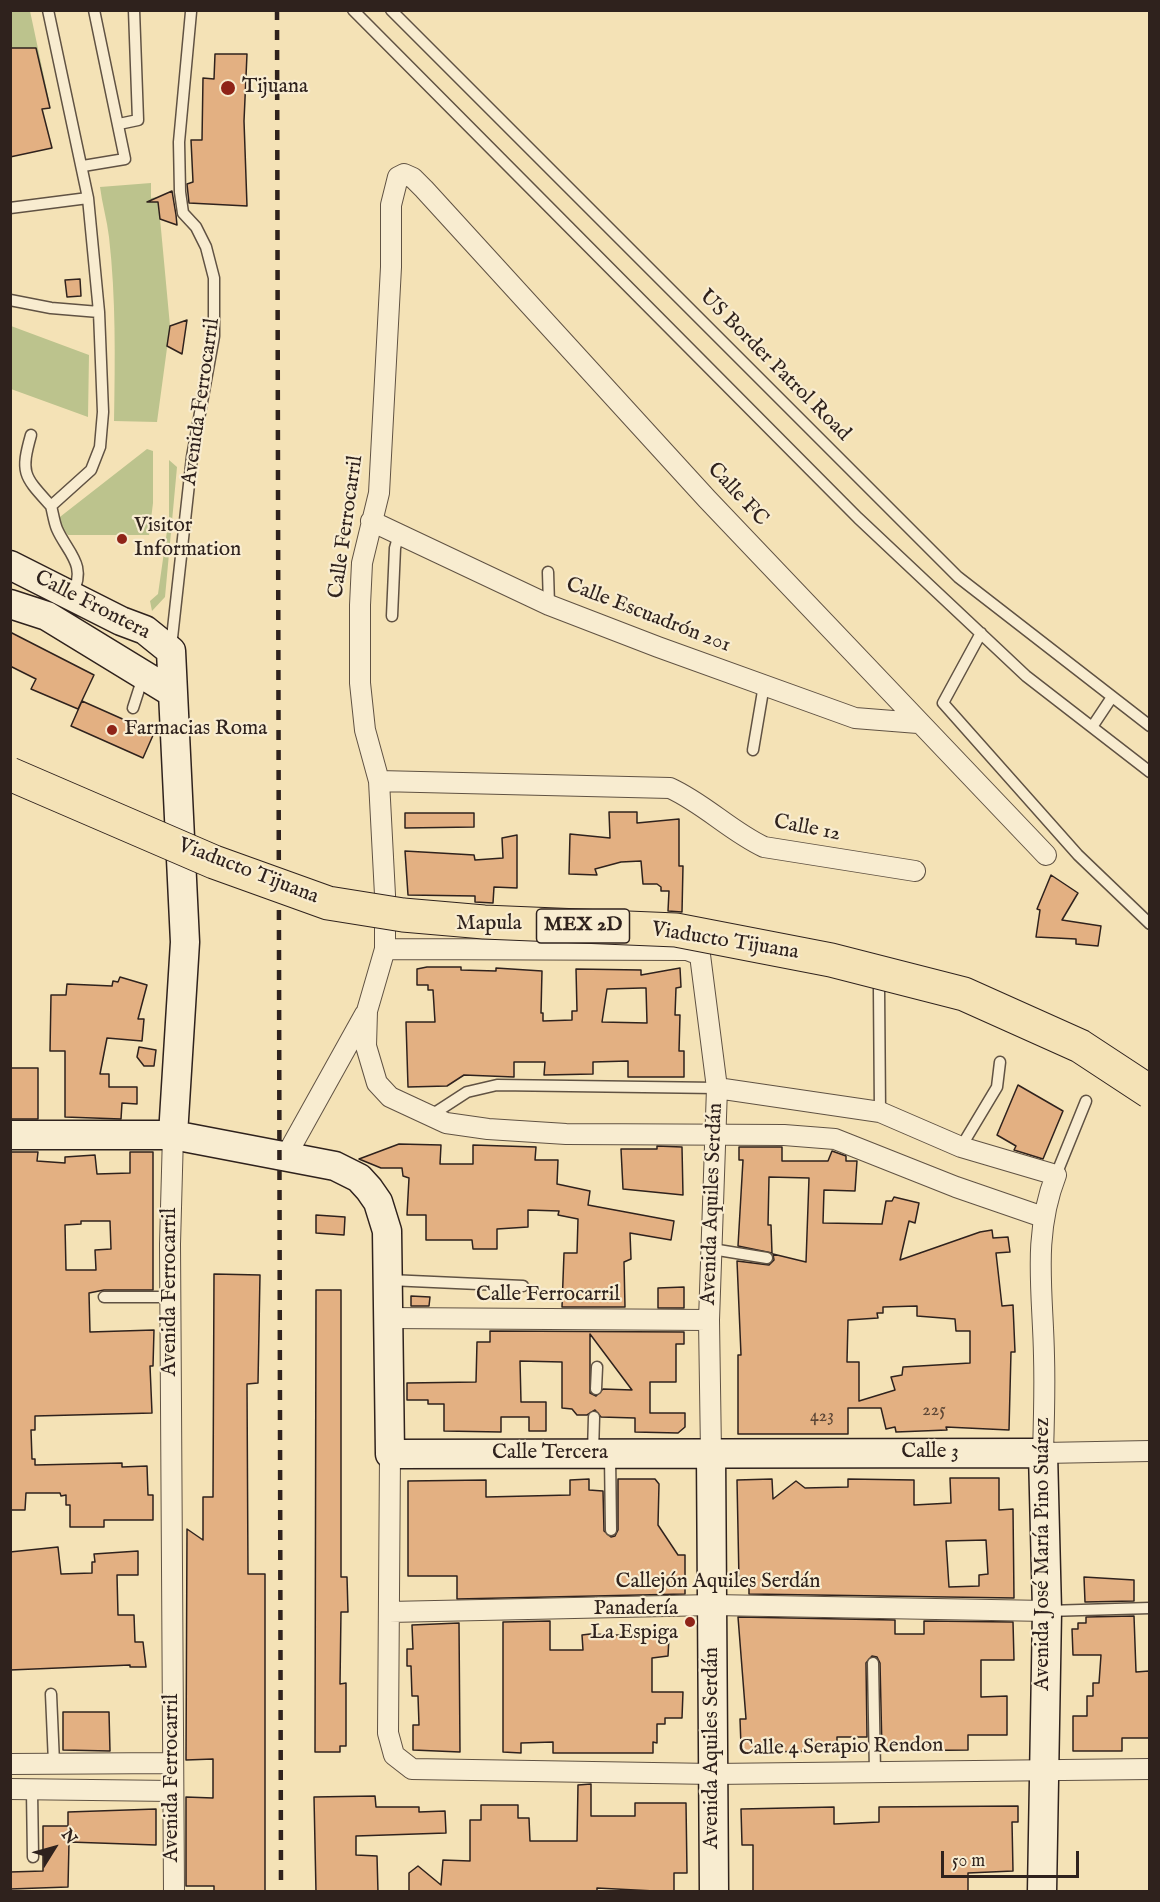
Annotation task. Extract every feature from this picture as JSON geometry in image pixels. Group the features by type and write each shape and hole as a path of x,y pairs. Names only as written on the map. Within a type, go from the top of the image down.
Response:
{"highway":[{"name":"Viaducto Tijuana","path":"10,767 246,867 329,894 397,905 693,921 796,934 902,959 989,987 1064,1020 1149,1075"},
{"name":"Viaducto Tijuana","path":"10,774 214,862 328,903 403,915 484,922 676,930 831,960 964,994 1080,1046 1149,1092"}],"street":[{"name":"Calle FC","path":"394,181 404,174 413,178 424,189 707,499 1046,855"},
{"name":"Calle Ferrocarril","path":"367,1011 385,949 385,895 379,782 365,730 360,683 362,563 379,493 384,435 391,205 394,181"},
{"name":"Calle Escuadrón 201","path":"371,521 549,605 764,685 855,718 918,723"},
{"name":"Calle Frontera","path":"10,565 72,594 121,621 146,630 171,651"},
{"path":"10,603 47,616 173,693"},
{"name":"Avenida Ferrocarril","path":"171,651 185,942 173,1135 170,1297 174,1892"},
{"name":"Calle 12","path":"379,782 670,788 698,801 746,838 764,847 915,871"},
{"name":"Mapula","path":"385,949 687,950 700,955"},
{"name":"Avenida Aquiles Serdán","path":"700,955 717,1088 709,1320 714,1892"},
{"path":"286,1156 367,1011"},
{"path":"367,1011 366,1046 377,1083 390,1098 446,1123 488,1129 566,1134 716,1134 835,1139 956,1187 1050,1194"},
{"path":"717,1088 880,1112 961,1147 1050,1194"},
{"path":"10,1135 173,1135 286,1156 346,1170 359,1178 378,1202 387,1231 390,1454 389,1612"},
{"name":"Avenida José María Pino Suárez","path":"1042,1892 1047,1611 1043,1453 1044,1358 1039,1244 1050,1194"},
{"name":"Calle Ferrocarril","path":"387,1318 709,1320"},
{"name":"Calle 3","path":"711,1453 1149,1451"},
{"name":"Calle Tercera","path":"390,1454 711,1453"},
{"name":"Callejón Aquiles Serdán","path":"389,1612 712,1605 1047,1611"},
{"name":"Calle 4 Serapio Rendon","path":"389,1612 388,1733 394,1755 403,1764 423,1770 712,1774 1149,1769"},
{"path":"10,1764 173,1763"},
{"path":"10,1789 173,1791"}],"lane":[{"path":"48,10 88,198 99,312 103,412 100,447 91,470 51,506"},
{"path":"83,166 125,159 94,10"},
{"path":"118,124 138,120 134,10"},
{"path":"353,10 858,518 1026,676 1149,772"},
{"name":"US Border Patrol Road","path":"391,10 958,577 1149,726"},
{"name":"Avenida Ferrocarril","path":"171,651 192,457 212,345 215,313 214,278 206,247 196,227 183,213 180,192 179,142 191,12"},
{"path":"10,208 88,198"},
{"path":"10,300 51,308 99,312"},
{"path":"31,435 23,468 51,506 57,529 77,564 77,585 72,594"},
{"path":"392,616 395,548 399,534"},
{"path":"548,572 549,605"},
{"path":"981,633 943,703 1078,855 1149,924"},
{"path":"133,708 144,675"},
{"path":"753,750 764,685"},
{"path":"1092,727 1112,698"},
{"path":"879,989 880,1112"},
{"path":"961,1147 997,1087 1000,1062"},
{"path":"430,1116 467,1092 497,1085 717,1088"},
{"path":"1050,1194 1086,1101"},
{"path":"712,1249 767,1258"},
{"path":"387,1280 523,1286"},
{"path":"104,1297 170,1297"},
{"path":"596,1389 597,1367"},
{"path":"594,1417 602,1453 611,1530"},
{"path":"1047,1611 1149,1608"},
{"path":"873,1663 875,1772"},
{"path":"51,1694 54,1763"},
{"path":"32,1791 33,1857"}],"green space":[{"path":"10,11 30,11 50,105 11,114"},
{"path":"151,183 151,198 158,197 170,326 157,422 114,421 113,283 109,237 100,187"},
{"path":"11,326 89,355 88,417 11,389"},
{"path":"147,449 153,451 153,503 149,535 68,535 56,520"},
{"path":"169,460 177,467 165,597 152,611 150,601 158,594 169,517"}],"building":[{"path":"10,48 36,48 50,108 42,109 52,148 10,157"},
{"path":"215,54 247,54 244,121 247,206 189,203 187,184 193,182 191,140 202,140 203,78 214,79"},
{"path":"172,191 177,225 160,219 158,202 147,202"},
{"path":"80,279 81,296 67,297 65,280"},
{"path":"187,320 182,354 167,346 170,326"},
{"path":"10,632 94,675 78,709 31,689 36,679 10,666"},
{"name":"Farmacias Roma","path":"82,701 154,733 143,758 71,726"},
{"path":"609,812 637,812 637,823 679,819 679,866 683,866 682,912 668,911 669,891 661,891 661,887 657,884 643,884 641,861 621,862 595,869 597,875 569,874 570,834 610,838"},
{"path":"405,813 474,813 474,827 405,828"},
{"path":"517,835 517,888 494,887 493,903 475,902 475,896 408,895 405,851 474,855 475,860 503,858 502,838"},
{"path":"1051,875 1078,893 1062,920 1101,926 1098,946 1076,944 1076,939 1036,937 1040,910 1037,909"},
{"path":"461,967 461,970 496,971 496,968 542,971 541,1013 543,1013 543,1021 572,1020 572,1011 577,1011 576,969 641,970 641,975 680,968 681,987 676,988 675,1015 680,1015 679,1051 684,1051 684,1077 628,1077 628,1061 593,1062 593,1074 544,1075 545,1062 514,1062 514,1077 464,1075 447,1086 408,1087 406,1022 435,1022 433,990 428,990 428,985 417,985 417,969","holes":["646,988 647,1023 602,1022 607,989"]},
{"path":"120,977 147,985 138,1019 144,1019 142,1041 107,1038 100,1074 109,1074 109,1087 137,1087 137,1104 122,1103 121,1119 65,1117 65,1051 50,1051 51,995 66,995 67,984 112,986 113,981 118,982"},
{"path":"139,1047 156,1050 154,1066 144,1066 137,1057"},
{"path":"10,1068 38,1068 38,1119 10,1119"},
{"path":"1018,1085 1063,1111 1043,1159 1014,1150 1016,1146 997,1135"},
{"path":"399,1144 441,1145 440,1164 473,1164 473,1145 536,1147 535,1160 558,1160 557,1184 590,1191 588,1205 674,1221 671,1240 630,1233 631,1259 624,1262 625,1307 562,1307 564,1253 577,1253 578,1219 558,1215 559,1211 528,1210 528,1227 497,1229 497,1249 473,1249 472,1240 426,1240 426,1215 407,1215 409,1178 403,1176 402,1168 381,1168 359,1159"},
{"path":"657,1146 682,1147 683,1195 623,1189 621,1149 657,1149"},
{"path":"739,1147 782,1147 782,1161 828,1161 832,1151 846,1156 846,1161 857,1161 855,1191 824,1190 823,1223 882,1224 886,1201 892,1201 894,1197 919,1203 915,1223 909,1221 900,1260 980,1232 992,1230 993,1238 1008,1237 1010,1252 996,1253 1002,1306 1013,1305 1015,1352 1011,1352 1009,1430 946,1427 947,1430 896,1432 895,1427 886,1429 881,1408 848,1408 848,1434 738,1434 738,1355 741,1355 737,1261 769,1265 774,1260 773,1254 806,1262 809,1178 769,1177 768,1225 771,1225 772,1253 738,1246 743,1160 739,1160","holes":["917,1306 917,1316 955,1319 956,1331 970,1331 970,1363 903,1367 902,1375 891,1377 895,1390 859,1401 859,1362 847,1362 848,1320 878,1318 877,1313 883,1313 883,1307"]},
{"path":"10,1152 38,1152 37,1161 65,1163 65,1157 95,1155 97,1174 130,1173 130,1152 153,1152 153,1290 104,1290 89,1293 90,1332 154,1330 153,1366 150,1366 152,1413 35,1416 35,1430 31,1430 32,1459 35,1459 35,1465 122,1463 122,1467 147,1466 148,1495 153,1495 153,1520 104,1520 104,1527 70,1527 70,1505 66,1505 66,1495 61,1496 60,1493 26,1493 25,1510 10,1510","holes":["81,1221 110,1221 111,1249 95,1250 96,1270 66,1270 65,1225 81,1224"]},
{"path":"316,1215 345,1217 344,1235 316,1233"},
{"path":"214,1274 260,1275 258,1383 247,1384 248,1574 265,1574 265,1892 214,1892 214,1886 186,1886 186,1797 213,1798 213,1759 186,1760 187,1529 203,1540 203,1497 213,1497"},
{"path":"684,1287 684,1308 658,1308 658,1288"},
{"path":"316,1290 341,1290 341,1577 347,1577 348,1612 341,1612 340,1684 346,1683 346,1746 340,1746 340,1752 315,1752"},
{"path":"411,1296 430,1297 429,1306 411,1306"},
{"path":"490,1331 684,1332 684,1344 676,1344 676,1382 650,1382 650,1413 685,1413 685,1427 678,1433 635,1432 635,1418 601,1417 595,1410 587,1415 577,1415 572,1409 562,1408 562,1362 520,1361 521,1402 546,1402 546,1431 529,1431 529,1417 501,1417 501,1432 444,1431 444,1404 428,1404 428,1400 407,1400 407,1383 476,1382 477,1342 490,1342","holes":["590,1334 632,1390 603,1389 596,1396 590,1393"]},
{"path":"950,1478 999,1478 999,1510 1013,1509 1014,1598 749,1594 749,1580 739,1580 737,1480 772,1479 773,1499 796,1481 805,1488 848,1487 848,1479 914,1480 914,1505 951,1503","holes":["986,1540 988,1574 979,1575 979,1586 949,1587 946,1541"]},
{"path":"589,1479 589,1490 603,1491 604,1531 611,1537 615,1536 618,1530 618,1479 655,1479 659,1484 658,1525 678,1555 685,1555 685,1594 457,1599 457,1576 408,1576 408,1481 486,1480 486,1497 570,1495 570,1480"},
{"path":"58,1547 61,1574 92,1573 92,1562 95,1562 94,1554 138,1551 138,1575 117,1575 118,1615 134,1615 135,1642 143,1642 146,1667 130,1667 130,1665 10,1670 10,1552"},
{"path":"1084,1577 1134,1580 1134,1601 1085,1602"},
{"path":"1134,1616 1136,1672 1149,1671 1149,1738 1122,1738 1122,1751 1073,1751 1073,1716 1087,1716 1087,1696 1093,1696 1093,1683 1099,1683 1101,1655 1073,1655 1072,1629 1078,1629 1078,1623 1086,1623 1086,1617"},
{"path":"738,1617 895,1620 895,1634 924,1634 924,1621 1013,1622 1014,1660 981,1660 981,1697 1007,1696 1007,1735 968,1735 968,1750 882,1751 880,1663 877,1657 872,1656 866,1663 867,1737 837,1737 837,1751 746,1752 741,1746 740,1719 746,1719"},
{"path":"550,1621 550,1650 583,1650 582,1635 590,1634 669,1637 668,1656 652,1658 652,1692 683,1692 682,1718 665,1718 665,1724 657,1724 657,1743 653,1742 653,1753 553,1753 553,1742 521,1743 521,1753 503,1752 503,1622"},
{"path":"459,1623 460,1752 413,1750 413,1725 419,1725 418,1696 412,1696 411,1666 407,1666 407,1649 413,1649 412,1625"},
{"path":"63,1712 109,1712 110,1751 63,1750"},
{"path":"591,1784 591,1816 635,1816 635,1803 686,1803 687,1873 674,1873 674,1892 597,1888 597,1892 409,1892 409,1873 418,1866 441,1885 443,1860 470,1861 470,1820 481,1820 481,1805 518,1805 518,1818 529,1818 530,1841 577,1841 578,1785"},
{"path":"375,1796 376,1807 419,1807 419,1812 445,1811 446,1833 356,1836 356,1855 377,1856 378,1892 316,1892 314,1797"},
{"path":"1018,1806 1018,1822 1012,1822 1013,1871 968,1873 968,1892 753,1892 753,1845 742,1845 741,1809 834,1807 834,1824 879,1822 879,1807"},
{"path":"156,1809 156,1845 69,1842 68,1887 10,1889 10,1872 43,1871 43,1826 68,1826 68,1812"}],"railway":[{"path":"277,10 281,1892"}],"place":[{"name":"Tijuana","path":"228,88"},
{"name":"Visitor Information","path":"122,539"},
{"name":"Farmacias Roma","path":"112,730"},
{"name":"Panadería La Espiga","path":"690,1622"}]}
